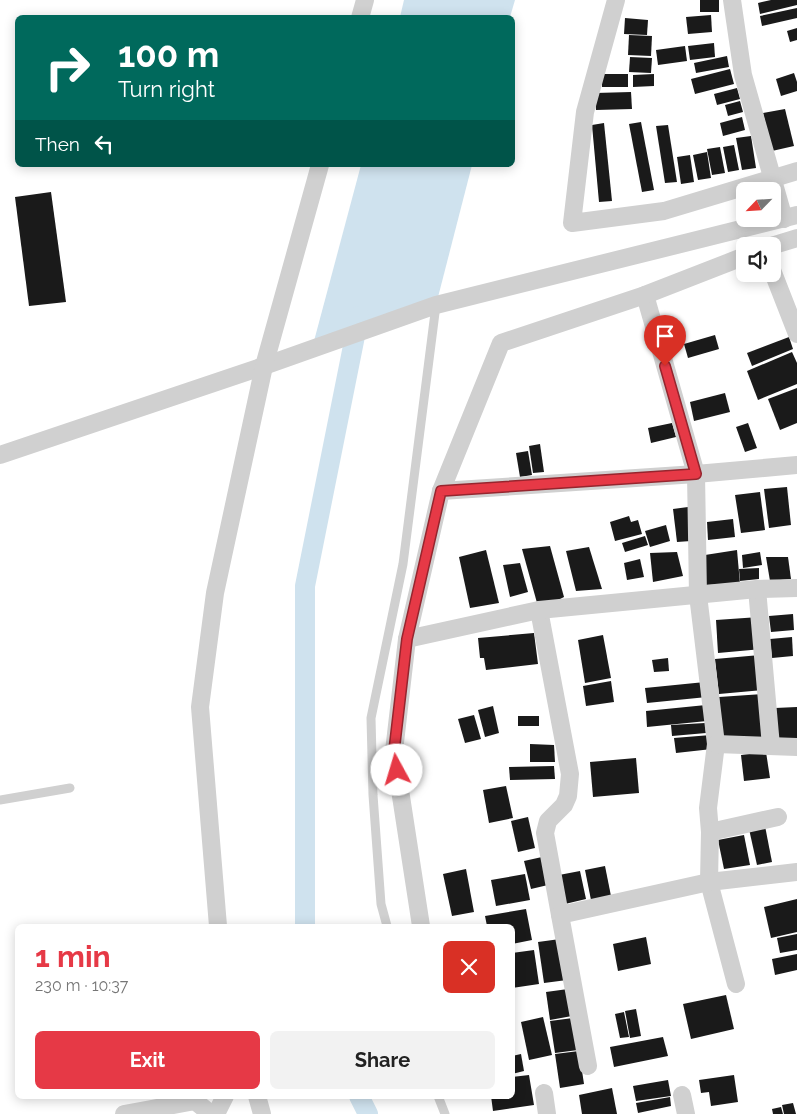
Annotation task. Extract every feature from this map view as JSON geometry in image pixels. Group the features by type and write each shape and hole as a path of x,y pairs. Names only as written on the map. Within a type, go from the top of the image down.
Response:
{"street":[{"path":"361,15 365,0"},
{"path":"616,0 585,112 572,223 664,211 797,171"},
{"path":"0,455 289,358 436,305 790,217 771,178 743,75 732,0"},
{"path":"218,924 200,707 215,593 264,366 319,167"},
{"path":"781,243 797,238"},
{"path":"421,924 394,751 407,639 441,491 501,344 645,295 736,260"},
{"path":"777,282 797,334"},
{"path":"645,295 696,474 698,594 716,744 708,808 710,832 709,882 736,984"},
{"path":"441,491 797,466"},
{"path":"407,639 539,610 698,594 797,588"},
{"path":"757,589 771,746"},
{"path":"539,610 570,774 568,796 564,805 548,821 545,833 588,1066"},
{"path":"716,744 797,747"},
{"path":"710,832 778,817"},
{"path":"560,915 709,882 797,872"},
{"path":"544,1093 547,1114"},
{"path":"682,1095 686,1114"},
{"path":"216,1114 224,1099"},
{"path":"258,1099 262,1114"},
{"path":"124,1114 195,1101 210,1114"}],"lane":[{"path":"386,924 381,904 373,795 370,718 403,564 436,305"},
{"path":"0,800 70,788"},
{"path":"439,1099 445,1114"}],"water":[{"path":"404,0 515,0 511,15 400,15"},
{"path":"360,167 471,167 436,305 314,341"}],"building":[{"path":"700,0 719,0 719,12 700,12"},
{"path":"771,0 797,0 797,5 760,14 758,3"},
{"path":"797,8 797,18 762,26 760,16"},
{"path":"711,15 712,32 688,34 686,17"},
{"path":"625,18 648,20 647,35 624,34"},
{"path":"797,28 797,40 790,42 787,31"},
{"path":"629,35 652,36 651,56 628,55"},
{"path":"714,43 715,57 690,60 688,46"},
{"path":"685,46 687,61 658,65 656,50"},
{"path":"727,56 729,67 696,73 694,63"},
{"path":"630,57 652,58 651,73 629,72"},
{"path":"730,69 734,84 695,94 691,79"},
{"path":"794,73 797,91 781,96 776,79"},
{"path":"602,74 628,74 628,87 602,87"},
{"path":"654,74 654,86 633,87 633,75"},
{"path":"737,88 740,99 717,105 714,94"},
{"path":"631,92 632,109 596,110 595,93"},
{"path":"740,101 743,112 728,116 725,105"},
{"path":"785,109 794,146 772,151 763,113"},
{"path":"742,117 745,130 723,136 720,123"},
{"path":"641,122 654,190 642,192 629,124"},
{"path":"604,123 612,201 599,202 592,125"},
{"path":"668,125 677,182 665,183 656,126"},
{"path":"751,136 756,168 742,170 736,138"},
{"path":"734,145 739,170 728,172 723,147"},
{"path":"720,147 725,173 712,175 707,149"},
{"path":"707,152 711,178 698,180 693,155"},
{"path":"690,155 694,182 681,184 677,157"},
{"path":"51,192 66,302 29,306 15,197"},
{"path":"715,335 719,349 688,358 684,344"},
{"path":"789,337 793,349 752,366 747,353"},
{"path":"792,352 797,363 797,384 758,400 747,371"},
{"path":"797,388 797,423 780,430 768,399"},
{"path":"725,393 730,412 694,421 690,402"},
{"path":"672,423 676,437 651,443 648,428"},
{"path":"748,423 757,448 745,452 736,427"},
{"path":"540,444 544,472 533,473 529,446"},
{"path":"528,451 532,475 520,477 516,453"},
{"path":"787,487 791,525 769,528 764,489"},
{"path":"760,492 765,530 741,533 735,495"},
{"path":"688,507 691,541 677,542 673,509"},
{"path":"629,516 631,522 638,520 642,534 615,541 610,522"},
{"path":"733,519 735,537 708,540 707,522"},
{"path":"666,525 670,541 650,547 645,531"},
{"path":"645,536 648,545 625,552 622,543"},
{"path":"550,546 564,597 539,610 522,549"},
{"path":"589,547 602,589 576,591 566,551"},
{"path":"486,550 499,603 470,608 459,557"},
{"path":"737,550 740,584 705,585 705,555"},
{"path":"677,552 683,576 653,582 650,553"},
{"path":"760,552 762,565 743,568 742,555"},
{"path":"766,557 788,557 791,579 770,581"},
{"path":"640,559 644,577 627,580 624,563"},
{"path":"520,563 528,592 510,597 503,565"},
{"path":"759,568 759,579 740,581 739,569"},
{"path":"793,614 794,630 771,632 769,616"},
{"path":"759,617 762,649 718,653 716,620"},
{"path":"534,633 538,664 486,670 484,658 480,658 478,638"},
{"path":"603,635 611,678 585,683 578,640"},
{"path":"792,637 793,656 772,658 770,639"},
{"path":"760,655 763,690 719,694 715,659"},
{"path":"668,658 669,671 654,672 652,660"},
{"path":"611,681 614,702 586,706 583,686"},
{"path":"705,682 707,697 647,703 645,688"},
{"path":"763,694 766,737 722,740 719,697"},
{"path":"706,705 707,721 647,727 646,711"},
{"path":"493,706 499,733 485,737 478,710"},
{"path":"797,707 797,742 777,743 775,708"},
{"path":"474,715 481,739 465,743 458,719"},
{"path":"518,716 539,716 539,726 518,726"},
{"path":"705,723 706,733 672,736 671,725"},
{"path":"711,735 712,749 676,753 674,738"},
{"path":"530,744 554,745 555,762 530,762"},
{"path":"766,752 770,778 744,781 741,755"},
{"path":"636,758 639,793 593,797 590,762"},
{"path":"554,766 555,779 510,780 509,767"},
{"path":"506,786 513,818 489,823 483,790"},
{"path":"528,817 535,848 518,852 511,821"},
{"path":"765,826 772,862 757,865 749,829"},
{"path":"744,835 750,865 724,869 718,840"},
{"path":"542,857 548,885 531,889 524,861"},
{"path":"605,866 611,896 591,900 585,870"},
{"path":"466,869 474,912 452,916 443,874"},
{"path":"580,871 586,899 565,904 559,875"},
{"path":"525,874 530,900 496,906 491,880"},
{"path":"797,899 797,932 771,938 764,907"},
{"path":"526,909 532,940 515,943 515,924 487,924 485,916"},
{"path":"797,934 797,950 780,953 777,938"},
{"path":"646,937 651,964 618,971 613,944"},
{"path":"560,939 567,980 544,983 538,942"},
{"path":"534,950 539,984 515,988 515,953"},
{"path":"797,954 797,970 775,975 772,959"},
{"path":"568,989 572,1016 550,1020 546,992"},
{"path":"726,995 734,1029 691,1039 683,1004"},
{"path":"636,1009 641,1036 630,1038 625,1011"},
{"path":"624,1012 629,1037 620,1038 615,1014"},
{"path":"543,1017 552,1055 529,1060 521,1022"},
{"path":"573,1018 578,1050 555,1053 550,1021"},
{"path":"663,1037 668,1056 614,1067 610,1047"},
{"path":"579,1051 584,1084 560,1088 555,1054"},
{"path":"521,1054 524,1071 515,1073 515,1055"},
{"path":"529,1075 534,1105 493,1111 491,1099 515,1099 515,1077"},
{"path":"734,1075 738,1102 711,1106 709,1092 701,1093 699,1080"},
{"path":"668,1080 671,1096 636,1101 633,1086"},
{"path":"612,1088 617,1114 582,1114 579,1095"},
{"path":"670,1097 671,1106 638,1113 636,1103"},
{"path":"793,1103 796,1114 784,1114 782,1105"},
{"path":"781,1107 783,1114 773,1114 772,1109"}],"waterway":[{"path":"305,924 305,586 359,316"},
{"path":"360,1099 368,1114"}],"route":[{"path":"397,770 394,751 407,639 441,491 696,474 665,366"}]}
